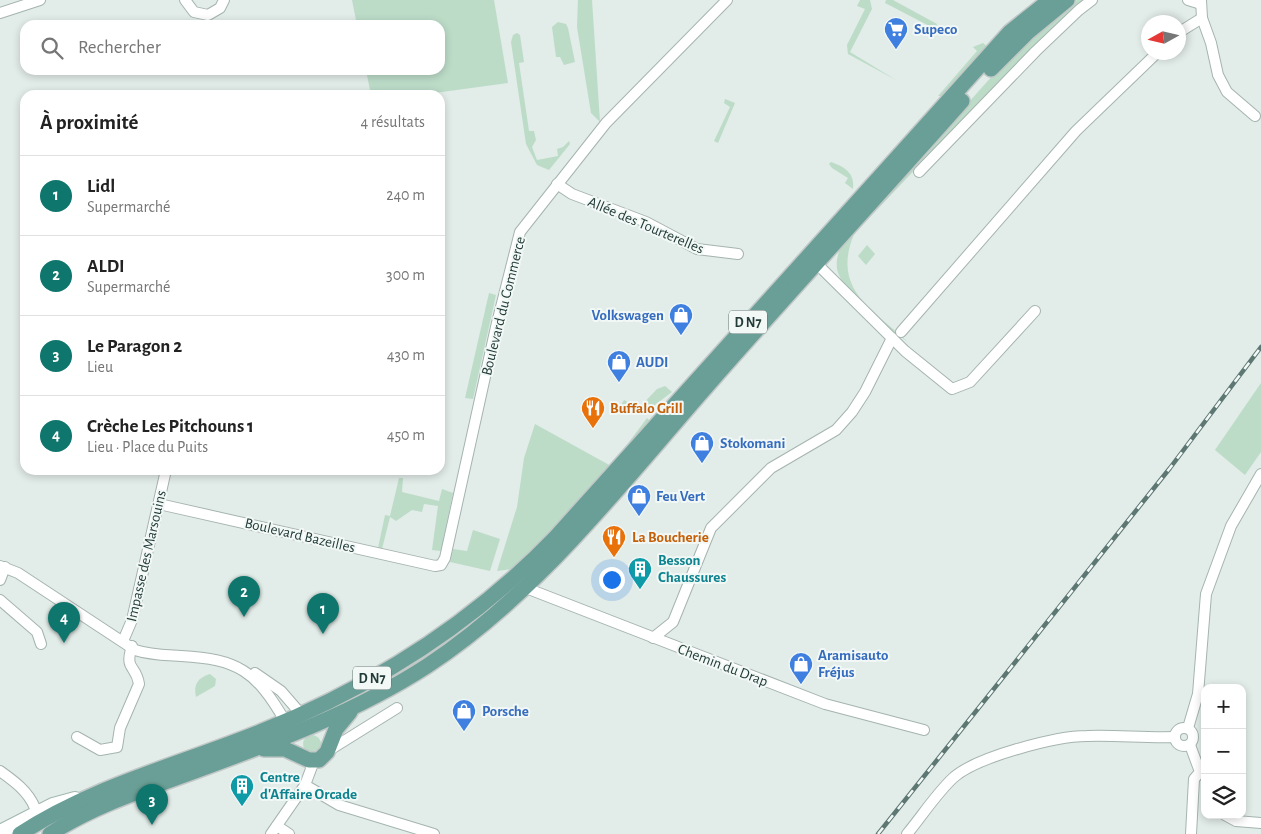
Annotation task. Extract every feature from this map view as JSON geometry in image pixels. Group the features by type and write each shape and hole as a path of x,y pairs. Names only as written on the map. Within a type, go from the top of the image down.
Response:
{"main road":[{"name":"D N7","path":"50,834 94,808 255,750 289,728 301,714 407,658 473,612 519,574 555,538 1010,32 1050,0"},
{"name":"D N7","path":"20,834 45,818 93,796 289,728 312,726 355,707 437,659 476,630 526,588 564,549 1000,58 1067,0"},
{"path":"255,750 285,750 309,760 319,760 327,749 336,729 355,707"},
{"path":"301,714 321,735 327,749"},
{"path":"289,728 309,760"},
{"path":"33,834 93,796"}],"street":[{"path":"0,13 40,0"},
{"path":"185,0 194,12 208,15 220,8 224,0"},
{"name":"Boulevard du Commerce","path":"440,565 445,558 517,240 525,222 606,123 727,0"},
{"path":"920,172 1036,51 1092,0"},
{"path":"1188,0 1201,2 1202,18 1211,43 1218,74 1227,92 1256,116"},
{"path":"1186,28 1202,18"},
{"path":"902,332 1076,131 1150,60"},
{"name":"Allée des Tourterelles","path":"557,184 572,194 646,222 697,248 711,252 738,254"},
{"path":"817,264 892,338 952,389 970,382 1035,311"},
{"path":"653,638 673,622 711,528 771,468 836,430 852,412 865,392 892,338"},
{"path":"1188,728 1198,694 1206,594 1231,526 1261,474"},
{"name":"Impasse des Marsouins","path":"128,644 165,475"},
{"name":"Boulevard Bazeilles","path":"159,504 435,566 440,565"},
{"path":"0,580 2,567 18,573 135,650 148,653 212,658 234,665 260,685 289,728"},
{"name":"Chemin du Drap","path":"526,588 825,704 924,730"},
{"path":"0,600 37,632 41,644"},
{"path":"128,644 228,657 248,667 281,691 301,714"},
{"path":"77,737 100,750 117,747 120,728 139,684 138,678 128,664 128,644"},
{"path":"327,749 396,708"},
{"path":"1175,737 1179,729 1188,728"},
{"path":"1188,728 1194,736 1190,745 1202,774"},
{"path":"907,834 954,778 989,758 1060,740 1085,736 1175,737"},
{"path":"1175,737 1180,746 1190,745"},
{"path":"289,834 274,830 305,785 309,760"},
{"path":"0,770 25,791 31,798 35,808"},
{"path":"1190,834 1194,779 1201,777"},
{"path":"305,785 318,794 345,807 434,834"},
{"path":"0,832 53,806 93,796"},
{"path":"1234,819 1261,823"}],"green space":[{"path":"352,0 494,0 508,83 445,92 445,90 370,90 367,75 445,75 445,20 356,20"},
{"path":"578,0 592,0 600,122 591,113 577,27"},
{"path":"860,0 870,0 872,9 850,52 896,80 848,54 847,45 865,9 857,6"},
{"path":"886,0 893,0 937,24 935,29 885,3"},
{"path":"1077,0 1084,0 1057,23 999,81 854,234 848,253 848,270 852,284 859,297 869,308 908,342 869,312 844,284 837,267 838,254 843,242 1012,54"},
{"path":"558,22 566,24 568,28 575,62 564,65 560,57 556,57 552,27"},
{"path":"517,33 520,35 524,62 519,63 529,131 534,131 536,140 532,147 537,160 558,156 557,149 563,147 569,141 570,144 549,170 537,165 526,144 511,42 513,35"},
{"path":"983,43 988,47 943,96 938,96 977,51 973,47"},
{"path":"725,99 735,103 718,143 714,141 730,107 724,103"},
{"path":"831,162 848,171 851,175 853,189 845,183 848,178 832,168 829,164"},
{"path":"867,245 875,254 866,265 858,256"},
{"path":"489,293 496,295 473,399 465,398"},
{"path":"1261,383 1261,452 1245,475 1215,450"},
{"path":"665,386 672,392 644,413 639,415 621,405 624,400 639,408 657,389"},
{"path":"647,418 652,423 518,568 497,571 517,507 524,458 535,424 611,466"},
{"path":"399,478 403,478 402,492 439,501 442,489 453,493 441,551 432,550 438,506 424,504 422,512 412,510 396,521 390,517 382,549 378,548 385,515 390,516"},
{"path":"473,530 500,539 490,571 450,562 453,549 467,551"},
{"path":"544,564 440,651 361,698 322,713 402,671"},
{"path":"210,674 216,679 215,686 196,697 195,688 197,682 202,677"},
{"path":"312,735 318,738 321,744 318,750 312,753 306,750 303,744 306,738"}],"railway":[{"path":"878,834 1170,468 1261,347"}],"place":[{"name":"Supeco","path":"896,50"},
{"name":"Volkswagen","path":"681,336"},
{"name":"AUDI","path":"619,383"},
{"name":"Buffalo Grill","path":"593,429"},
{"name":"Stokomani","path":"702,464"},
{"name":"Feu Vert","path":"639,517"},
{"name":"La Boucherie","path":"614,558"},
{"name":"Besson Chaussures","path":"640,590"},
{"name":"ALDI","path":"244,617"},
{"name":"Lidl","path":"323,634"},
{"name":"Crèche Les Pitchouns 1","path":"64,643"},
{"name":"Aramisauto Fréjus","path":"801,685"},
{"name":"Porsche","path":"464,732"},
{"name":"Centre d'Affaire Orcade","path":"242,807"},
{"name":"Le Paragon 2","path":"152,825"}]}
